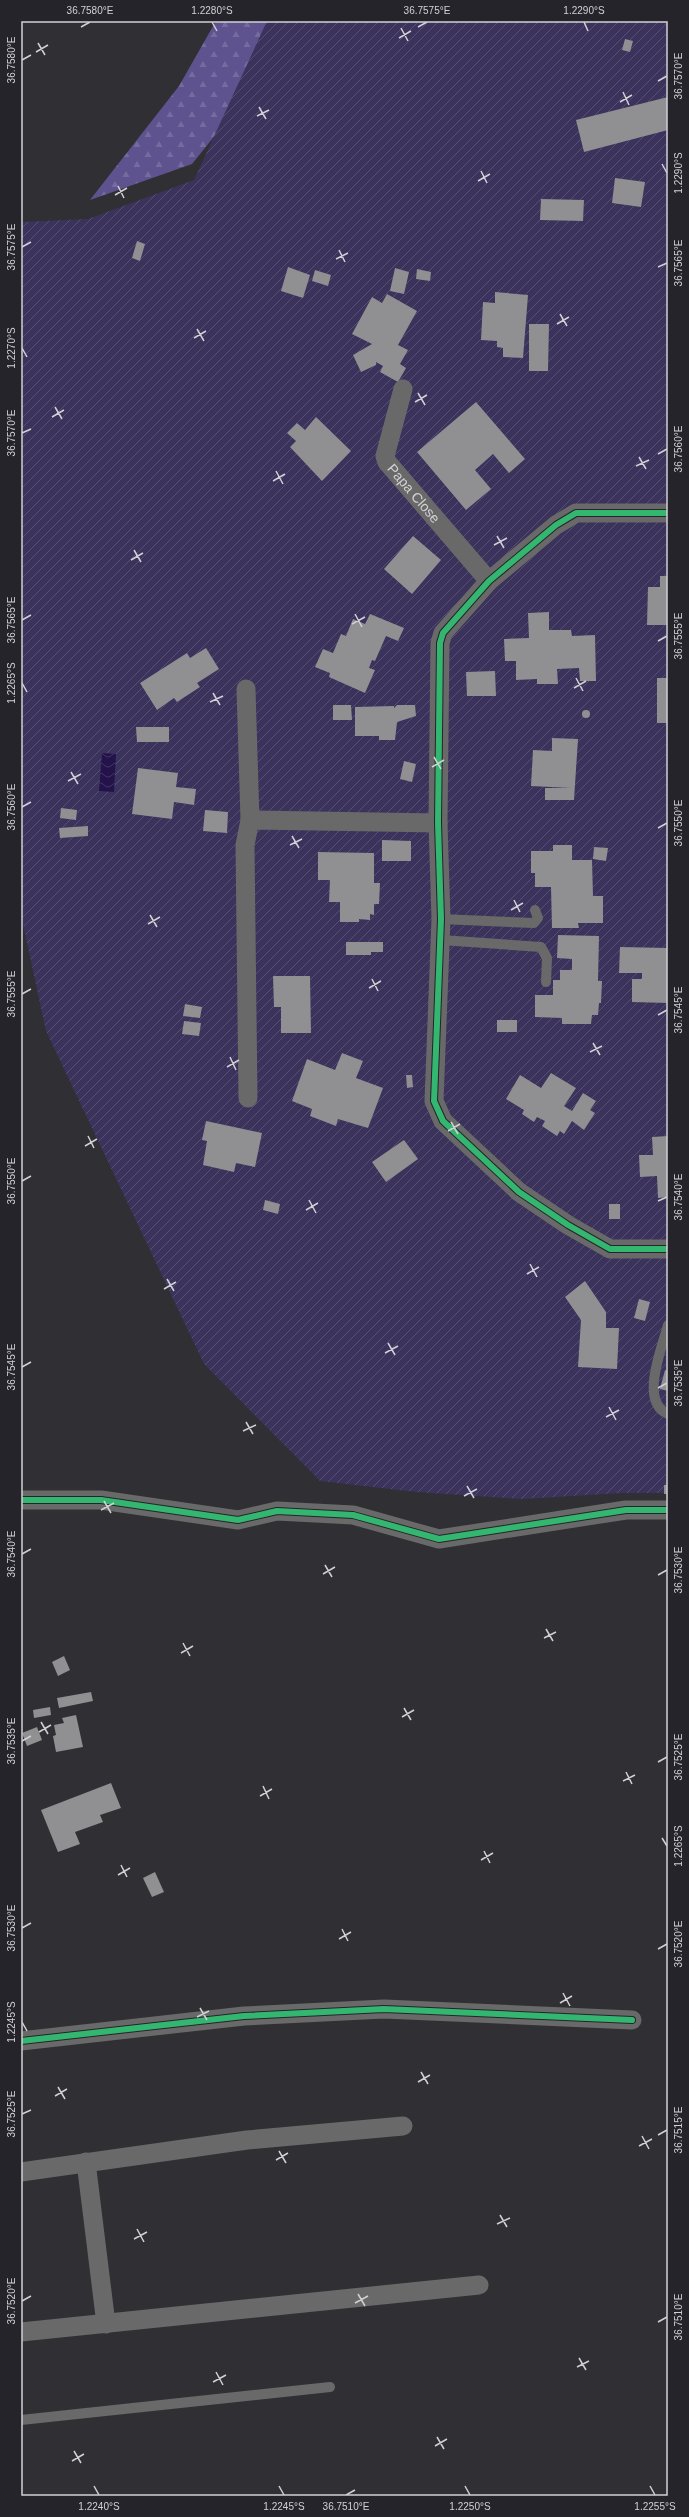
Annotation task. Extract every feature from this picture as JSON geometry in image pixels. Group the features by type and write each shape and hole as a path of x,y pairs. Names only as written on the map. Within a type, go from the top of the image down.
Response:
{"street":[{"name":"Papa Close","path":"402,389 385,456 388,462 489,581"},
{"path":"668,513 576,513 556,525 489,581 443,633 440,643 438,823 441,940 434,1101 443,1122 519,1192 568,1225 610,1249 668,1249"},
{"path":"246,689 250,820 245,845 248,1098"},
{"path":"250,820 438,823"},
{"path":"21,1500 100,1500 238,1520 277,1511 354,1514 439,1539 626,1510 668,1510"},
{"path":"21,2041 244,2016 384,2009 632,2020"},
{"path":"21,2172 247,2140 403,2126"},
{"path":"86,2162 106,2324"},
{"path":"21,2332 479,2285"}],"lane":[{"path":"441,918 534,923 538,918 535,910"},
{"path":"441,940 541,947 547,958 546,982"},
{"path":"668,1325 653,1385 656,1403 661,1411 668,1414"},
{"path":"21,2420 330,2388"}],"green space":[{"path":"216,21 307,21 192,164 90,200 179,86"}],"shaded area":[{"path":"267,21 668,21 668,1493 621,1493 522,1499 416,1492 320,1481 204,1364 46,1031 21,915 21,222 88,219 194,180"}],"water":[{"path":"102,753 116,754 114,792 99,791"}],"building":[{"path":"625,39 633,41 630,52 622,50"},
{"path":"668,97 668,130 584,152 576,120"},
{"path":"615,178 645,182 641,207 612,203"},
{"path":"541,199 584,200 583,221 540,220"},
{"path":"137,241 145,244 140,261 132,258"},
{"path":"288,267 310,275 303,298 281,291"},
{"path":"395,268 409,272 404,294 390,291"},
{"path":"417,269 431,272 430,281 416,279"},
{"path":"315,270 331,275 328,286 312,281"},
{"path":"495,292 528,295 523,358 503,357 503,348 497,347 497,341 481,340 483,302 495,303"},
{"path":"387,294 417,311 398,345 408,350 400,364 406,368 398,382 380,372 383,366 376,362 376,365 361,372 353,355 372,344 352,334 372,297 382,303"},
{"path":"529,324 549,324 548,371 529,371"},
{"path":"476,402 525,459 509,473 493,454 475,470 491,489 466,510 417,452"},
{"path":"316,417 351,451 322,481 290,447 296,441 287,433 297,423 305,430"},
{"path":"413,536 441,560 412,594 384,569"},
{"path":"660,576 668,576 668,625 647,625 648,587 660,587"},
{"path":"549,612 549,630 571,630 572,636 595,635 596,681 580,681 579,668 557,669 558,684 537,684 537,679 516,680 516,661 505,661 504,639 529,638 528,613"},
{"path":"370,614 404,628 398,641 386,636 375,661 372,660 369,668 375,670 365,693 329,677 330,673 315,667 323,649 333,653 341,634 346,636 353,619 365,624"},
{"path":"206,648 219,669 197,683 200,687 177,702 174,698 157,710 140,683 187,653 190,658"},
{"path":"495,671 496,696 467,696 466,672"},
{"path":"657,678 668,678 668,723 657,723"},
{"path":"333,705 351,705 352,720 333,720"},
{"path":"397,705 415,705 416,716 397,722 395,740 379,740 379,736 355,736 355,707 394,706 394,708"},
{"path":"586,710 589,711 589,717 586,718 583,717 582,714 583,711"},
{"path":"136,727 169,727 169,742 137,742"},
{"path":"552,738 578,739 574,800 545,800 545,788 570,788 531,786 533,750 552,751"},
{"path":"404,761 416,764 412,782 400,779"},
{"path":"138,768 178,773 176,787 196,789 194,805 174,802 172,819 132,814"},
{"path":"61,808 77,810 76,820 60,818"},
{"path":"205,810 228,812 227,833 203,831"},
{"path":"88,826 88,836 60,838 59,828"},
{"path":"382,840 411,841 411,861 382,861"},
{"path":"553,845 572,845 572,860 592,860 593,896 603,896 603,923 578,923 579,928 552,928 551,887 535,887 535,873 531,873 531,851 553,851"},
{"path":"594,847 608,848 606,861 593,859"},
{"path":"318,852 374,853 374,883 380,883 379,904 374,904 374,915 370,914 370,920 359,919 359,922 340,922 340,902 329,902 330,880 318,880"},
{"path":"558,935 599,936 598,981 602,981 601,1003 599,1003 598,1015 592,1015 591,1024 562,1024 562,1018 535,1017 535,995 553,995 553,980 560,980 560,970 572,970 572,959 557,958"},
{"path":"346,942 383,942 383,952 371,952 371,955 346,955"},
{"path":"620,947 668,948 668,1003 632,1002 632,979 642,979 642,973 619,973"},
{"path":"273,976 310,976 311,1033 281,1033 281,1007 274,1007"},
{"path":"185,1004 202,1007 200,1018 183,1016"},
{"path":"497,1020 517,1020 517,1032 497,1032"},
{"path":"184,1021 201,1023 199,1036 182,1034"},
{"path":"342,1053 363,1061 356,1078 383,1088 368,1128 338,1119 336,1126 310,1116 312,1109 292,1101 307,1059 335,1070"},
{"path":"551,1073 576,1088 564,1106 572,1111 583,1093 596,1101 590,1110 595,1113 584,1130 572,1121 564,1134 560,1131 557,1136 542,1126 545,1121 537,1117 534,1122 522,1114 524,1110 506,1099 520,1075 541,1088"},
{"path":"406,1075 412,1075 413,1087 407,1088"},
{"path":"206,1121 262,1133 255,1167 236,1163 234,1172 203,1165 207,1141 202,1140"},
{"path":"668,1136 668,1197 658,1198 657,1176 640,1177 639,1155 653,1155 652,1137"},
{"path":"404,1140 418,1159 386,1182 372,1162"},
{"path":"265,1200 280,1204 278,1214 263,1210"},
{"path":"609,1204 620,1204 620,1219 609,1219"},
{"path":"585,1281 606,1312 606,1328 619,1328 617,1369 578,1367 581,1320 565,1297"},
{"path":"639,1299 650,1302 645,1321 634,1318"},
{"path":"665,1370 668,1371 668,1391 660,1389"},
{"path":"664,1485 668,1485 668,1494 664,1494"},
{"path":"64,1656 70,1670 58,1676 52,1662"},
{"path":"91,1692 93,1701 59,1708 57,1698"},
{"path":"50,1707 51,1715 34,1718 33,1710"},
{"path":"76,1715 83,1747 56,1752 53,1736 56,1735 54,1725 64,1723 62,1718"},
{"path":"37,1727 42,1740 27,1746 22,1733"},
{"path":"111,1783 121,1808 100,1815 103,1822 75,1832 80,1844 58,1852 41,1810"},
{"path":"155,1872 164,1892 152,1897 143,1878"}],"cycle path":[{"path":"668,513 576,513 556,525 489,581 443,633 440,643 438,823 441,919 434,1101 443,1121 519,1192 568,1225 610,1249 668,1249"},
{"path":"21,1500 101,1500 238,1520 277,1511 353,1515 439,1539 626,1510 668,1510"},
{"path":"21,2041 244,2016 384,2009 632,2020"}]}
